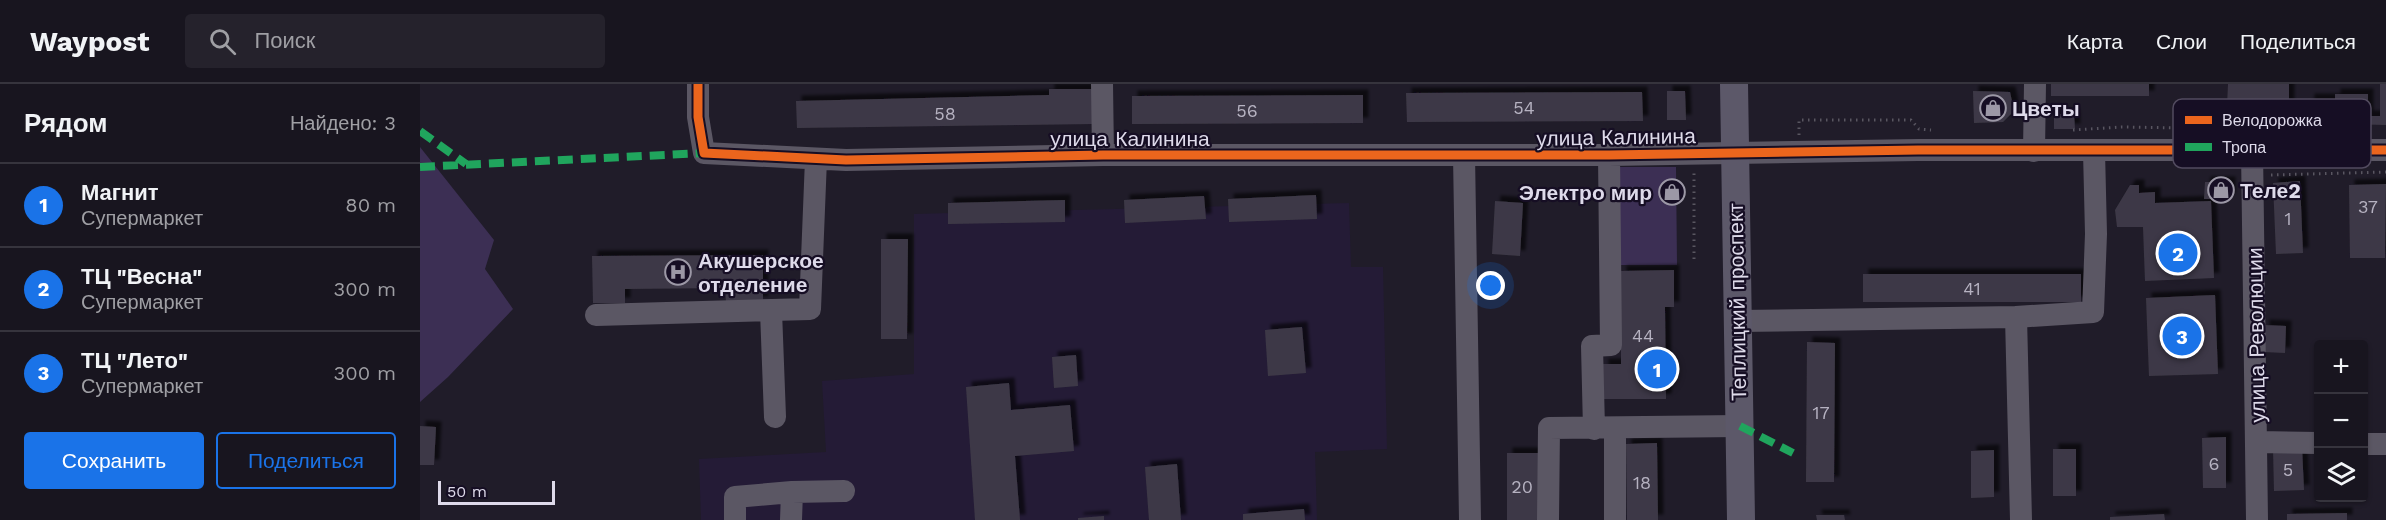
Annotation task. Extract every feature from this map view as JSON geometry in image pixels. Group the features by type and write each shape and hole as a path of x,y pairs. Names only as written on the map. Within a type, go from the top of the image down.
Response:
{"main road":[{"name":"Теплицкий проспект","path":"1734,84 1741,520"}],"street":[{"name":"улица Калинина","path":"698,84 698,117 704,153 816,159 1103,155 1609,155 2173,150"},
{"path":"1102,84 1103,155"},
{"path":"2034,151 2035,84"},
{"path":"1738,321 2016,317 2093,312 2096,234 2094,151"},
{"path":"1464,155 1470,520"},
{"path":"1609,155 1611,345 1592,346 1615,520"},
{"path":"596,315 810,309 816,159"},
{"name":"улица Революции","path":"2253,168 2258,442 2257,520"},
{"path":"771,310 775,417"},
{"path":"2016,317 2021,520"},
{"path":"1548,520 1549,428 1740,426"},
{"path":"2258,442 2314,443"},
{"path":"2368,444 2386,444"},
{"path":"735,520 735,497 792,492 844,491"},
{"path":"791,520 792,492"}],"path":[{"path":"1798,152 1799,120 1911,120 1919,129 1942,130"},
{"path":"2067,130 2173,128"},
{"path":"1694,154 1694,259"},
{"path":"2253,175 2386,172"}],"shaded area":[{"path":"420,147 494,240 485,269 513,309 448,377 420,402"},
{"path":"1619,167 1676,167 1677,265 1620,265"},
{"path":"1349,203 1351,267 1383,267 1387,449 1315,452 1317,520 701,520 699,459 826,452 822,381 914,374 914,214"}],"building":[{"path":"2051,84 2149,84 2149,96 2051,96"},
{"path":"2228,84 2289,84 2289,99 2227,99"},
{"path":"2380,84 2386,84 2386,125 2371,125 2371,116 2380,116"},
{"path":"1049,89 1093,89 1093,124 797,128 796,101 1049,95"},
{"path":"1667,91 1685,91 1686,120 1667,120"},
{"path":"1973,91 2010,92 2014,111 2003,122 1974,123"},
{"path":"1642,92 1643,121 1407,122 1406,93"},
{"path":"2335,94 2368,94 2368,99 2335,99"},
{"path":"1363,95 1363,123 1132,124 1132,96"},
{"path":"2054,114 2074,114 2075,129 2054,129"},
{"path":"2300,181 2303,253 2276,254 2273,183"},
{"path":"2205,182 2230,182 2230,199 2204,199"},
{"path":"2386,184 2385,258 2350,258 2349,185"},
{"path":"2130,185 2139,185 2139,193 2155,192 2155,203 2211,201 2214,278 2145,281 2143,227 2117,227 2115,210"},
{"path":"1316,195 1317,219 1229,222 1228,199"},
{"path":"1204,196 1206,219 1125,223 1124,200"},
{"path":"1065,200 1065,222 948,224 948,203"},
{"path":"1495,201 1523,203 1520,256 1492,254"},
{"path":"881,239 908,239 907,339 881,339"},
{"name":"Акушерское отделение","path":"763,255 763,302 726,302 725,288 625,289 625,303 593,303 592,256"},
{"path":"1674,270 1674,307 1665,307 1666,399 1603,399 1603,364 1621,364 1621,271"},
{"path":"1863,274 2081,274 2081,302 1863,302"},
{"path":"2215,295 2218,374 2149,376 2146,298"},
{"path":"2264,325 2286,326 2285,353 2264,352"},
{"path":"1302,327 1306,373 1268,376 1265,330"},
{"path":"1807,342 1835,343 1834,482 1806,482"},
{"path":"1076,355 1078,386 1054,388 1052,357"},
{"path":"1009,383 1011,410 1070,405 1074,451 1015,456 1020,520 975,520 966,387"},
{"path":"420,426 436,427 434,465 420,465"},
{"path":"2226,437 2226,488 2203,488 2202,438"},
{"path":"1657,443 1658,520 1627,520 1626,444"},
{"path":"2302,447 2304,490 2274,491 2273,448"},
{"path":"2053,449 2076,449 2076,496 2053,496"},
{"path":"1994,450 1994,497 1971,498 1971,451"},
{"path":"1507,453 1538,453 1538,520 1507,520"},
{"path":"1177,464 1181,520 1149,520 1145,467"},
{"path":"1304,509 1305,520 1243,520 1243,514"},
{"path":"2347,513 2347,520 2287,520 2287,514"},
{"path":"2164,514 2165,520 2110,520 2110,517"},
{"path":"1816,515 1844,515 1845,520 1817,520"},
{"path":"1104,516 1104,520 1078,520 1078,518"}],"marked path":[{"path":"420,131 466,164"},
{"path":"420,167 704,153"},
{"path":"1740,426 1793,453"}],"cycle path":[{"path":"698,84 698,117 704,153 846,160 1103,155 1609,155 1918,150 2173,150"},
{"path":"2371,150 2386,150"}],"place":[{"name":"Цветы","path":"1993,108"},
{"name":"Теле2","path":"2221,190"},
{"name":"Электро мир","path":"1672,192"},
{"name":"ТЦ \"Весна\"","path":"2178,253"},
{"name":"Акушерское отделение","path":"678,272"},
{"name":"ТЦ \"Лето\"","path":"2182,336"},
{"name":"Магнит","path":"1657,369"}]}
